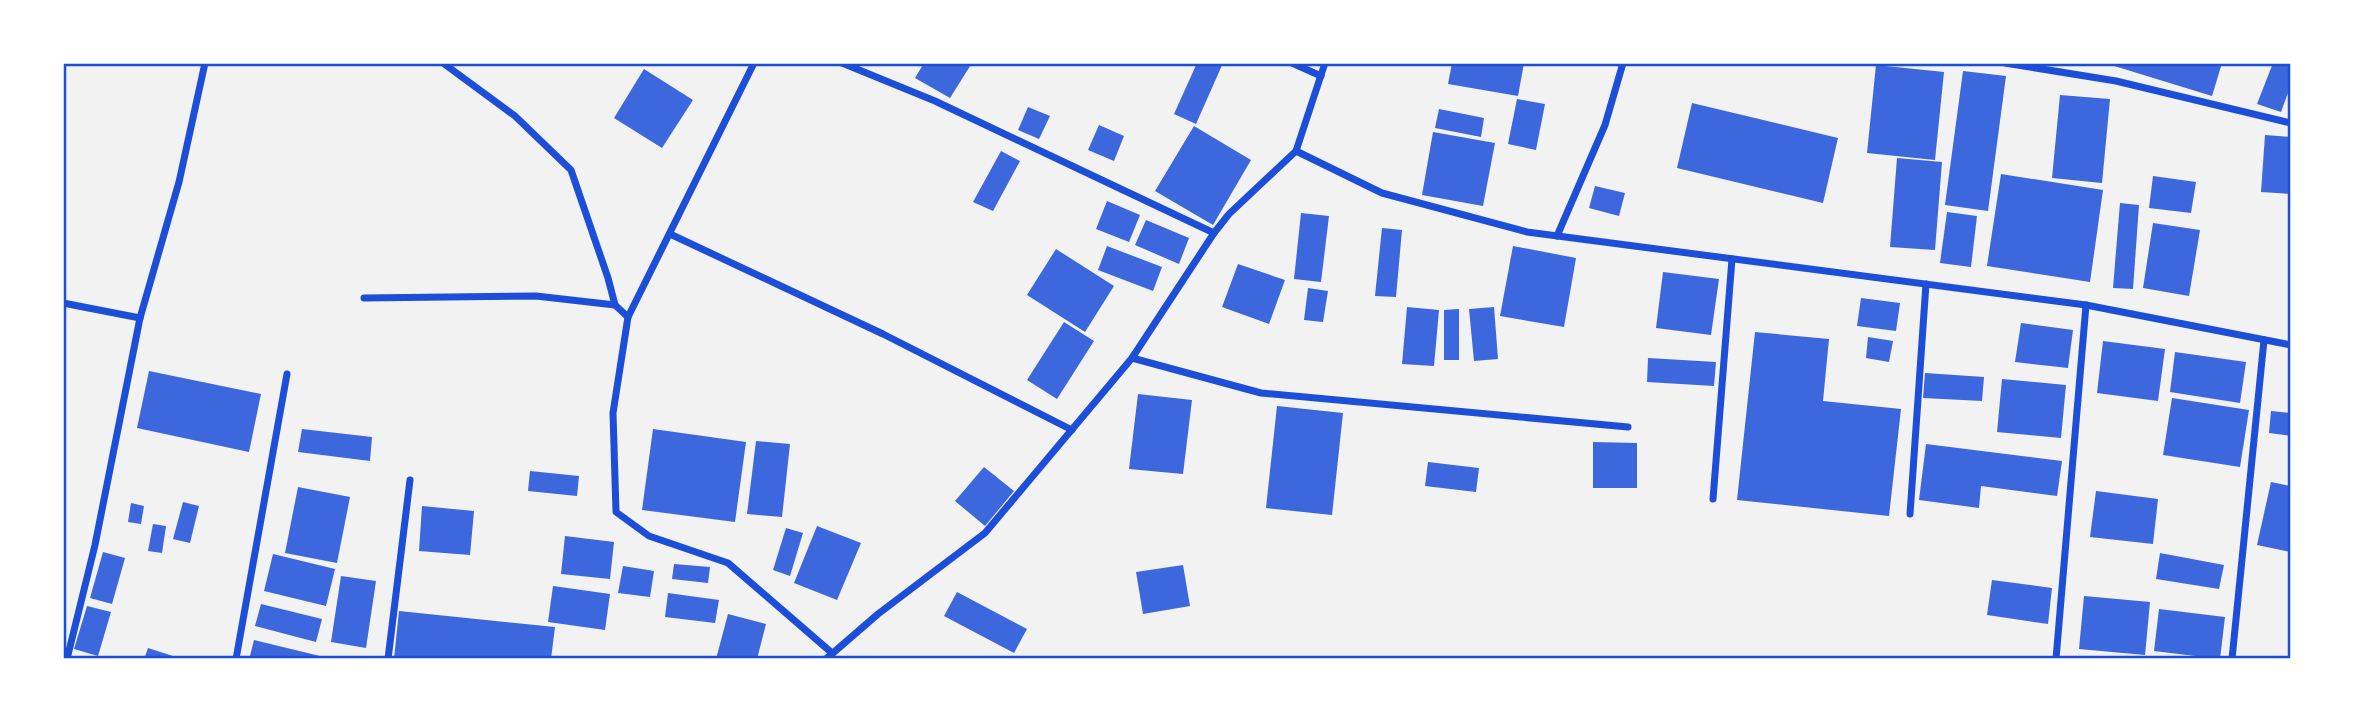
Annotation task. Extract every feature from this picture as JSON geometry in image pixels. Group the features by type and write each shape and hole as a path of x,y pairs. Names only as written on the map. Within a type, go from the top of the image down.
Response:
{"street":[{"path":"67,659 95,545 140,318 179,183 205,63"},
{"path":"443,63 515,116 571,170 615,305 628,317"},
{"path":"754,63 628,317 613,413 616,512 649,536 728,563 829,656 878,614 985,533 1132,358 1229,214 1297,151 1325,63"},
{"path":"842,63 935,101 1214,233"},
{"path":"1292,63 1321,76"},
{"path":"1558,236 1605,125 1623,63"},
{"path":"2005,63 2116,81 2291,123"},
{"path":"1297,151 1382,193 1527,232 2086,305 2291,345"},
{"path":"670,234 883,334 1072,429"},
{"path":"1713,499 1732,259"},
{"path":"1910,514 1926,284"},
{"path":"364,299 536,296 615,305"},
{"path":"63,303 140,318"},
{"path":"2056,659 2086,305"},
{"path":"2232,659 2264,340"},
{"path":"1132,358 1261,393 1628,427"},
{"path":"236,659 287,374"},
{"path":"388,659 410,480"}],"building":[{"path":"924,63 972,63 950,98 915,78"},
{"path":"1197,63 1223,63 1196,124 1174,114"},
{"path":"1452,63 1524,63 1518,96 1448,84"},
{"path":"2222,63 2212,96 2111,65"},
{"path":"2273,63 2291,63 2291,85 2281,112 2257,104"},
{"path":"1876,65 1944,72 1935,160 1867,153"},
{"path":"644,69 693,100 662,148 614,118"},
{"path":"1963,71 2006,76 1988,211 1945,205"},
{"path":"2060,95 2110,99 2102,183 2052,178"},
{"path":"1517,99 1545,104 1536,150 1508,144"},
{"path":"1692,103 1838,138 1823,203 1677,168"},
{"path":"1028,107 1050,116 1039,139 1018,130"},
{"path":"1439,109 1484,118 1481,137 1435,128"},
{"path":"1099,125 1124,136 1114,161 1088,150"},
{"path":"1194,126 1251,160 1213,225 1155,191"},
{"path":"1433,132 1495,143 1483,206 1422,195"},
{"path":"2265,135 2291,137 2291,194 2261,192"},
{"path":"1001,151 1020,161 993,211 973,202"},
{"path":"1897,158 1942,162 1935,250 1890,247"},
{"path":"2001,174 2103,190 2090,282 1987,266"},
{"path":"2153,176 2196,182 2191,213 2149,208"},
{"path":"1595,186 1625,193 1619,216 1589,208"},
{"path":"1107,201 1140,215 1129,242 1096,229"},
{"path":"2120,203 2139,205 2133,289 2113,288"},
{"path":"1947,212 1977,216 1971,267 1940,263"},
{"path":"1301,213 1329,216 1321,282 1294,279"},
{"path":"1146,220 1189,238 1179,264 1135,245"},
{"path":"2153,223 2200,230 2189,296 2143,288"},
{"path":"1382,228 1402,230 1396,297 1375,296"},
{"path":"1107,246 1162,267 1153,291 1098,270"},
{"path":"1513,246 1576,258 1564,327 1500,316"},
{"path":"1056,249 1114,286 1085,332 1027,295"},
{"path":"1238,264 1285,280 1269,324 1222,307"},
{"path":"1663,272 1719,279 1711,335 1656,328"},
{"path":"1308,288 1328,291 1323,322 1304,320"},
{"path":"1861,298 1900,303 1896,331 1857,326"},
{"path":"1407,307 1439,310 1434,366 1402,364"},
{"path":"1494,307 1498,359 1474,361 1469,309"},
{"path":"1459,309 1459,360 1444,360 1444,310"},
{"path":"1064,322 1094,341 1057,399 1027,380"},
{"path":"2021,323 2073,330 2068,368 2015,362"},
{"path":"1755,332 1829,339 1823,401 1901,409 1889,516 1737,500"},
{"path":"1868,337 1893,341 1889,362 1866,358"},
{"path":"2103,341 2165,349 2158,401 2097,393"},
{"path":"2175,352 2246,362 2240,403 2170,392"},
{"path":"1648,358 1716,362 1714,386 1647,382"},
{"path":"149,371 261,394 249,452 137,428"},
{"path":"1925,373 1984,377 1982,401 1923,398"},
{"path":"2002,379 2066,385 2061,438 1997,432"},
{"path":"1138,394 1192,400 1183,474 1129,469"},
{"path":"2172,398 2249,410 2240,467 2163,455"},
{"path":"1277,406 1343,413 1332,515 1266,508"},
{"path":"2271,411 2291,413 2291,436 2269,433"},
{"path":"302,429 372,437 370,461 298,452"},
{"path":"653,429 746,442 735,522 642,510"},
{"path":"756,441 790,444 782,517 747,514"},
{"path":"1593,442 1637,443 1637,488 1593,488"},
{"path":"1926,444 2062,461 2057,496 1981,486 1979,508 1919,500"},
{"path":"1428,462 1479,468 1476,492 1425,486"},
{"path":"984,467 1014,491 985,526 955,501"},
{"path":"530,471 579,476 577,496 528,491"},
{"path":"2271,482 2291,486 2291,552 2257,545"},
{"path":"298,487 350,497 337,563 285,553"},
{"path":"2096,491 2158,499 2153,544 2090,537"},
{"path":"183,502 199,506 190,543 173,539"},
{"path":"131,503 144,506 141,524 128,522"},
{"path":"422,506 474,511 470,555 419,551"},
{"path":"153,524 166,526 162,553 148,551"},
{"path":"817,526 861,543 837,600 794,583"},
{"path":"786,528 803,533 790,576 773,570"},
{"path":"565,536 614,542 610,579 561,574"},
{"path":"103,552 125,558 112,604 90,598"},
{"path":"2160,553 2224,565 2219,589 2156,579"},
{"path":"273,554 335,569 326,606 264,591"},
{"path":"674,564 710,567 708,583 672,579"},
{"path":"1183,565 1190,606 1143,614 1136,572"},
{"path":"623,566 654,571 650,597 618,593"},
{"path":"341,576 376,581 366,648 331,642"},
{"path":"1992,580 2052,588 2048,624 1987,615"},
{"path":"553,586 610,594 605,630 548,622"},
{"path":"957,592 1027,629 1014,653 944,616"},
{"path":"668,593 719,600 715,623 665,617"},
{"path":"2084,596 2150,602 2145,655 2079,649"},
{"path":"261,604 322,619 316,642 255,626"},
{"path":"87,606 111,612 98,656 74,649"},
{"path":"2159,609 2225,617 2220,659 2154,651"},
{"path":"399,611 555,627 551,659 394,659"},
{"path":"728,614 766,624 757,659 716,659"},
{"path":"254,640 324,659 264,659 250,656"},
{"path":"148,648 176,657 144,659"}]}
